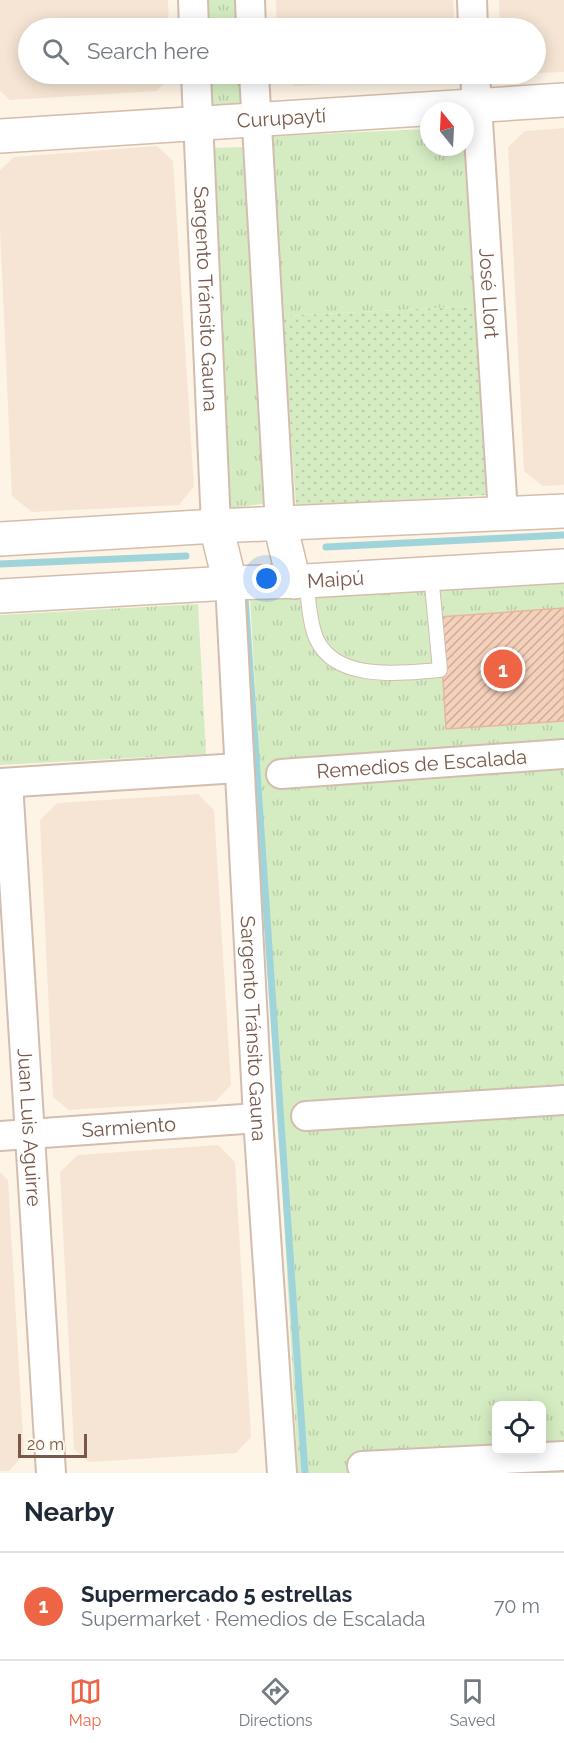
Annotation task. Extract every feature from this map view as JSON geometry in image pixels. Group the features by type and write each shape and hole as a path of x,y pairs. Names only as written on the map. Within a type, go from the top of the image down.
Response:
{"street":[{"path":"193,0 194,18"},
{"path":"250,0 251,18"},
{"path":"472,0 473,18"},
{"name":"Sargento Tránsito Gauna","path":"196,84 216,525"},
{"path":"255,84 280,524 300,581"},
{"name":"José Llort","path":"476,84 503,513"},
{"name":"Curupaytí","path":"0,136 564,100"},
{"path":"0,539 216,525 564,511"},
{"path":"216,525 230,583"},
{"name":"Maipú","path":"0,596 564,566"},
{"name":"Sargento Tránsito Gauna","path":"230,583 258,1118 282,1473"},
{"name":"Remedios de Escalada","path":"281,774 564,754"},
{"path":"4,783 239,768"},
{"name":"Juan Luis Aguirre","path":"4,783 30,1134 51,1473"},
{"path":"306,1116 564,1100"},
{"name":"Sarmiento","path":"0,1136 258,1118"},
{"path":"362,1466 564,1456"}],"lane":[{"path":"300,581 316,639 327,655 345,665 368,671 386,673 440,670 431,573"}],"shaded area":[{"path":"0,0 168,0 169,18 18,18 18,84 163,84 157,91 10,100 0,91"},
{"path":"276,0 453,0 454,18 277,18"},
{"path":"499,0 564,0 564,72 546,73 546,18 500,18"},
{"path":"292,84 328,84 295,86"},
{"path":"564,128 564,485 543,486 524,471 508,147 525,131"},
{"path":"157,146 173,161 194,486 179,505 32,512 12,496 0,228 0,170 14,157"},
{"path":"198,794 214,810 231,1085 216,1101 69,1110 53,1097 40,820 57,803"},
{"path":"218,1145 235,1162 251,1437 236,1453 89,1462 74,1449 60,1172 78,1155"},
{"path":"0,1172 8,1180 24,1454 9,1471 0,1471"}],"green space":[{"path":"206,0 237,0 238,18 207,18"},
{"path":"211,84 243,84 245,107 212,110"},
{"path":"420,129 420,156 466,156 475,306 283,316 272,136"},
{"path":"247,147 267,503 229,509 207,148"},
{"path":"475,306 487,495 296,507 283,316"},
{"path":"564,580 564,1473 298,1473 250,598"},
{"path":"198,604 206,754 0,765 0,615"}],"building":[{"path":"564,608 564,721 446,729 439,617"}],"waterway":[{"path":"326,547 564,535"},
{"path":"0,564 186,556"},
{"path":"245,597 305,1473"}],"place":[{"name":"Supermercado 5 estrellas","path":"503,669"}]}
